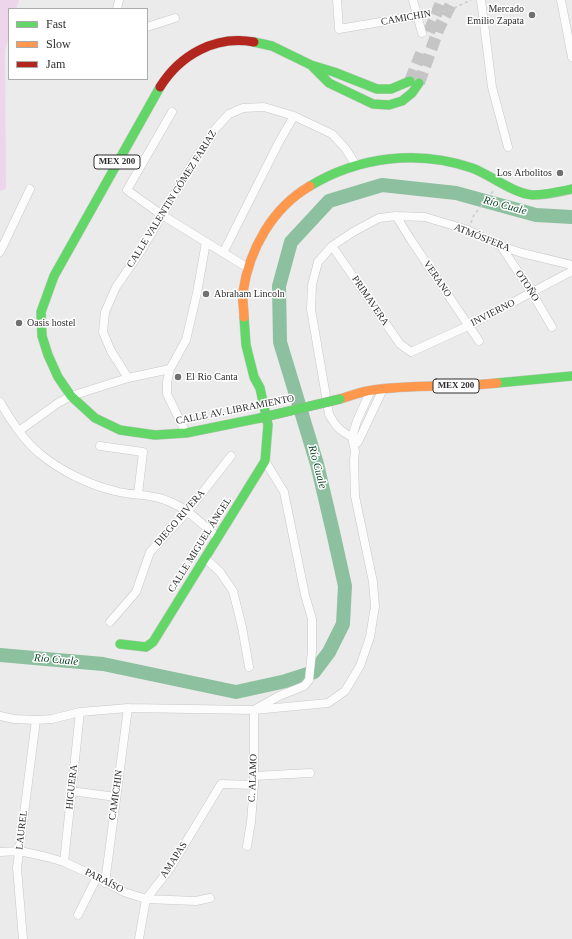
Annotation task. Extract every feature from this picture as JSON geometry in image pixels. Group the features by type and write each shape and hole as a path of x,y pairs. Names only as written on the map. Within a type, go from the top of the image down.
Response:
{"main road":[{"name":"CALLE AV. LIBRAMIENTO","path":"311,65 329,83 373,104 389,105 402,101 412,93 414,82 392,89 376,89 334,72 311,65 272,46 241,40 219,42 200,49 185,58 168,75 149,104 54,276 42,312 42,336 48,355 58,377 71,396 95,418 120,430 155,435 186,433 260,418 371,390 412,386 471,386 572,376"},
{"name":"CALLE MIGUEL ÁNGEL","path":"120,644 146,647 153,642 265,461 268,425 260,388 254,377 246,345 243,294 248,268 261,236 278,212 300,192 327,176 356,165 385,159 420,158 444,160 473,168 510,188 531,195 548,194 572,189"}],"street":[{"name":"CAMICHIN","path":"337,0 338,29 416,16"},
{"path":"413,0 416,16 422,33"},
{"path":"481,0 492,87 508,147"},
{"path":"560,0 572,57"},
{"path":"148,27 175,18"},
{"name":"CALLE VALENTIN GÓMEZ FARIAZ","path":"128,378 111,351 103,332 105,312 116,287 140,252 190,167 216,128 229,114 243,108 264,107 294,116 332,134 345,148 356,165"},
{"path":"172,112 128,190 162,215 248,268"},
{"path":"223,252 279,142 294,116"},
{"path":"0,252 30,189"},
{"name":"ATMÓSFERA","path":"356,438 343,433 334,425 329,414 319,364 311,309 312,285 318,262 332,246 353,232 379,218 396,216 425,218 468,230 502,246 522,253 572,265"},
{"name":"VERANO","path":"396,216 479,341"},
{"path":"186,433 167,394 167,382 170,369 186,340 197,293 206,242"},
{"name":"PRIMAVERA","path":"332,246 400,344 411,352"},
{"name":"OTOÑO","path":"502,246 552,327"},
{"name":"INVIERNO","path":"411,352 468,326 572,271"},
{"path":"19,430 58,402 71,396 128,378 170,369"},
{"path":"356,438 383,389"},
{"path":"0,716 14,719 52,719 80,712 128,708 254,710 328,703 345,691 360,666 370,637 375,606 373,582 355,496 354,460 357,421 371,390"},
{"path":"0,402 19,430 38,453 75,477 115,492 149,495 168,500 188,511 217,537"},
{"path":"100,446 144,452 138,494"},
{"name":"DIEGO RIVERA","path":"110,622 136,592 150,552 188,511 231,456"},
{"path":"254,710 279,696 304,686 309,680 312,651 312,619 305,595 284,492 265,461"},
{"path":"204,558 220,572 233,591 242,627 249,667"},
{"name":"CAMICHIN","path":"105,883 128,708"},
{"name":"C. ALAMO","path":"247,846 254,785 254,710"},
{"name":"HIGUERA","path":"64,862 80,712"},
{"name":"LAUREL","path":"23,939 17,868 36,720"},
{"path":"254,776 310,773"},
{"name":"AMAPAS","path":"139,939 146,899 169,870 220,784 254,785"},
{"path":"71,791 116,797"},
{"name":"PARAÍSO","path":"0,852 20,851 64,862 97,877 105,883 124,892 146,899 196,900 210,898"},
{"path":"78,915 97,877"}],"path":[{"name":"CAMICHIN","path":"416,16 450,10 471,0"},
{"path":"474,215 496,189"}],"shaded area":[{"path":"0,0 19,0 16,8 8,8 8,40 5,51 6,189 0,191"},
{"path":"572,213 572,222 536,215"}],"waterway":[{"name":"Río Cuale","path":"0,655 103,664 236,692 286,681 314,672 329,652 343,624 345,586 317,464 280,342 279,286 291,242 329,201 382,185 456,193 536,215 572,217"}],"tunnel":[{"path":"429,32 442,0"},
{"path":"419,83 439,28 453,0"},
{"path":"410,81 422,51"}],"traffic: fast":[{"path":"254,42 272,46 311,65 334,72 377,89 391,89 410,81"},
{"path":"312,66 329,83 373,104 389,105 402,101 412,93 419,83"},
{"path":"160,87 54,276 41,312 42,336 48,355 58,377 71,396 95,418 120,430 155,435 186,433 260,418"},
{"path":"310,186 348,168 389,159 410,158 452,162 472,168 510,188 526,194 543,194 572,189"},
{"path":"120,644 146,647 153,642 265,461 268,425 260,388 254,377 246,345 244,317"},
{"path":"497,383 572,376"},
{"path":"260,418 340,399"}],"traffic: slow":[{"path":"244,317 243,292 246,276 264,232 284,206 296,195 310,186"},
{"path":"340,399 365,391 388,388 497,383"}],"traffic: jam":[{"path":"160,87 178,65 200,50 212,45 226,42 254,42"}],"place":[{"name":"Mercado Emilio Zapata","path":"532,15"},
{"name":"Los Arbolitos","path":"560,173"},
{"name":"Abraham Lincoln","path":"206,294"},
{"name":"Oasis hostel","path":"19,323"},
{"name":"El Rio Canta","path":"178,377"}]}
